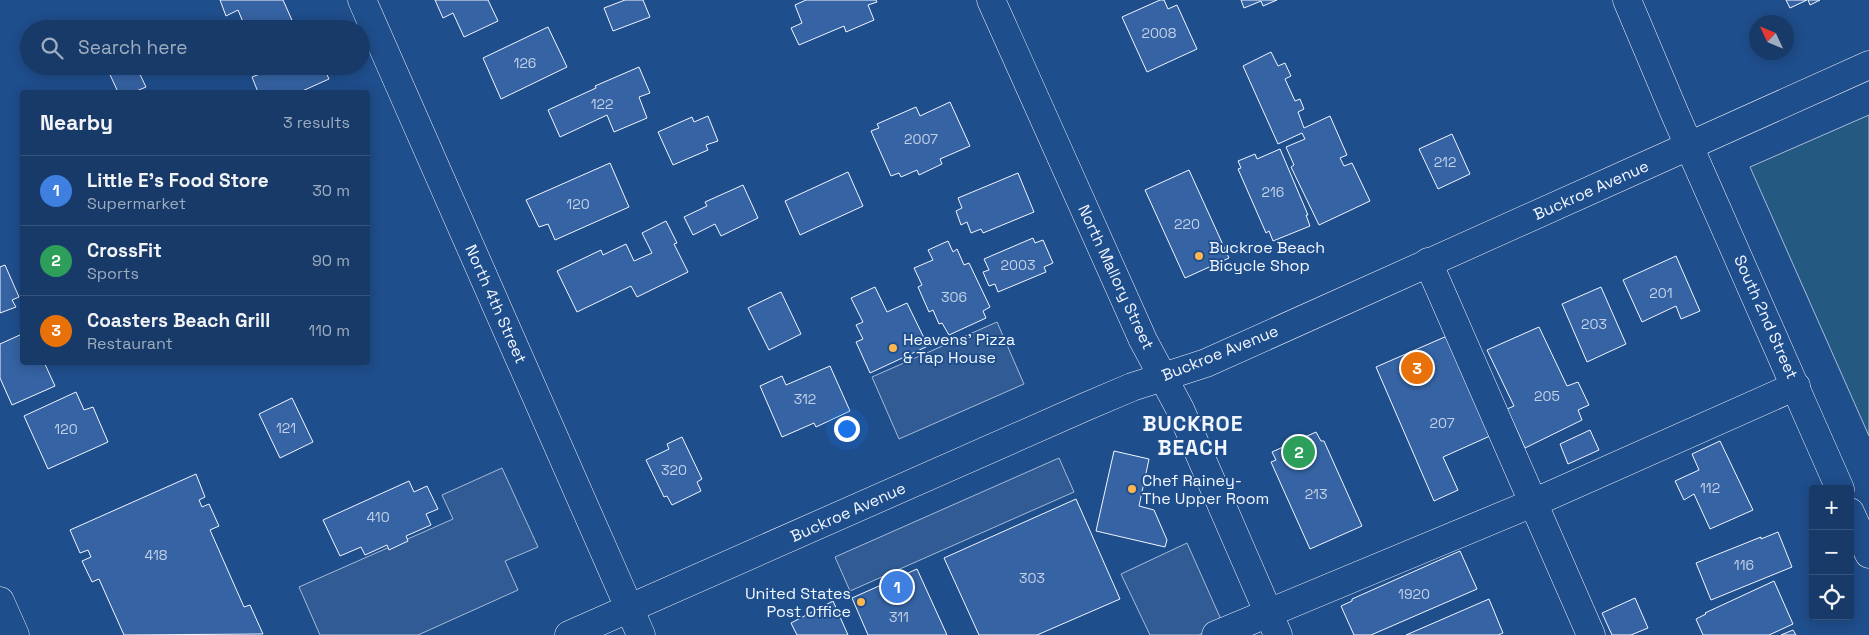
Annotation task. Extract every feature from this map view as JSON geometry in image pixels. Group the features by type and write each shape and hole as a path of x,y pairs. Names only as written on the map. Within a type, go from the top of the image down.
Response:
{"street":[{"name":"North 4th Street","path":"362,0 641,635"},
{"name":"North Mallory Street","path":"991,0 1143,340 1180,409 1273,624"},
{"name":"South 2nd Street","path":"1627,0 1838,485"},
{"name":"Buckroe Avenue","path":"569,635 1085,406 1132,387 1206,362 1869,65"},
{"path":"1428,262 1591,635"},
{"path":"1216,635 1273,624 1533,502 1796,386"},
{"path":"1854,521 1869,554"},
{"path":"0,601 15,635"}],"shaded area":[{"path":"1869,115 1869,436 1750,167"},
{"path":"997,322 1024,384 899,439 872,377"},
{"path":"1059,458 1074,492 850,591 835,557"},
{"path":"502,468 538,547 505,561 518,590 418,635 320,635 299,587 453,519 442,495"},
{"path":"1187,543 1223,624 1199,635 1150,635 1121,574"}],"building":[{"path":"220,0 283,0 292,20 242,20 238,10 226,16"},
{"path":"435,0 488,0 498,21 464,37 453,13 443,18"},
{"path":"625,0 643,0 650,17 613,31 604,8"},
{"path":"806,0 876,0 877,2 868,5 874,20 846,32 844,26 799,45 791,28 802,23 795,5"},
{"path":"1160,0 1164,0 1168,9 1177,5 1197,49 1147,72 1122,17"},
{"path":"1241,0 1277,0 1263,6 1261,1 1244,8"},
{"path":"1786,0 1807,0 1790,8"},
{"path":"1808,0 1820,0 1810,5"},
{"path":"548,27 567,67 501,99 483,58"},
{"path":"1271,52 1278,66 1285,63 1291,76 1285,79 1295,101 1300,99 1304,109 1298,112 1304,128 1330,116 1347,155 1340,158 1344,166 1352,163 1370,201 1319,225 1291,167 1294,165 1286,147 1305,139 1302,133 1278,144 1243,66"},
{"path":"639,67 650,93 639,97 647,118 614,132 607,115 560,137 548,110 596,88 595,86"},
{"path":"110,75 140,75 146,87 139,90 117,90"},
{"path":"257,75 327,75 329,79 304,90 257,90 252,77"},
{"path":"950,102 970,146 940,159 942,164 919,175 917,170 901,177 899,173 891,176 871,131 879,128 877,124 916,107 920,116"},
{"path":"708,116 718,141 706,145 708,150 673,165 658,132 692,117 694,122"},
{"path":"1452,134 1470,174 1438,189 1419,149"},
{"path":"1280,149 1308,215 1306,215 1310,226 1273,241 1269,231 1266,233 1238,169 1241,168 1238,161 1255,154 1257,159"},
{"path":"610,163 629,207 555,240 548,224 539,227 526,200"},
{"path":"1189,170 1229,258 1185,278 1145,190"},
{"path":"848,172 863,206 800,235 785,201"},
{"path":"1018,173 1034,212 983,233 981,229 971,233 967,222 961,225 956,211 962,208 958,198"},
{"path":"743,185 758,218 721,236 715,224 693,235 684,217 707,206 705,202"},
{"path":"666,221 677,243 674,244 688,272 637,297 631,286 577,312 557,271 601,250 603,255 626,244 634,261 652,253 642,233"},
{"path":"1033,238 1035,243 1043,240 1053,263 1044,267 1046,272 998,292 995,284 989,286 983,272 989,270 984,259"},
{"path":"948,241 953,252 957,249 964,265 969,263 990,307 983,311 986,318 949,335 942,323 939,324 933,310 929,312 918,287 922,285 914,268 933,260 928,250"},
{"path":"1676,256 1700,311 1681,319 1676,306 1642,322 1623,280"},
{"path":"5,265 19,297 12,300 16,307 0,313 0,267"},
{"path":"875,287 887,312 907,303 928,346 870,373 856,342 863,339 856,325 863,322 851,298"},
{"path":"1601,287 1626,344 1587,362 1562,304"},
{"path":"781,292 801,334 769,350 748,308"},
{"path":"1539,327 1567,386 1578,382 1589,405 1578,410 1582,420 1525,448 1507,409 1514,406 1487,350"},
{"path":"20,335 20,365 45,365 55,386 12,405 0,378 0,344"},
{"path":"1447,336 1490,436 1443,457 1458,490 1434,501 1376,367"},
{"path":"830,366 850,411 816,427 814,423 782,437 760,386 782,376 786,385"},
{"path":"76,392 84,410 93,407 108,442 48,469 24,416"},
{"path":"292,398 313,442 280,458 259,414"},
{"path":"1590,430 1599,450 1568,464 1560,444"},
{"path":"1316,432 1321,441 1324,441 1362,526 1310,549 1271,462 1276,460 1272,452"},
{"path":"682,437 702,479 697,482 701,491 672,505 667,496 664,497 646,460 669,449 667,444"},
{"path":"1720,441 1753,510 1710,529 1694,494 1684,500 1675,481 1699,470 1692,454"},
{"path":"1114,451 1149,459 1139,506 1154,510 1167,540 1165,547 1096,531"},
{"path":"196,474 205,497 199,500 202,507 209,504 219,526 210,530 244,607 250,605 263,634 124,635 99,579 92,582 82,561 91,557 88,550 80,553 70,530"},
{"path":"409,481 414,492 427,486 438,509 426,514 431,525 406,536 408,541 389,550 387,545 365,555 361,547 340,556 323,520"},
{"path":"1076,499 1120,599 1037,635 979,635 944,558"},
{"path":"1778,532 1792,567 1711,600 1696,563"},
{"path":"1460,551 1477,589 1371,635 1354,635 1341,606 1352,601 1352,599"},
{"path":"917,569 947,635 868,635 852,598"},
{"path":"1774,581 1793,624 1769,635 1703,635 1696,619"},
{"path":"1635,598 1648,628 1631,635 1612,635 1602,613"},
{"path":"1489,599 1503,633 1498,635 1406,635"},
{"path":"833,601 848,635 797,635 791,623"},
{"path":"1793,630 1796,635 1781,635"}],"place":[{"name":"Buckroe Beach Bicycle Shop","path":"1199,256"},
{"name":"Heavens' Pizza & Tap House","path":"893,348"},
{"name":"Coasters Beach Grill","path":"1417,368"},
{"name":"CrossFit","path":"1299,452"},
{"name":"Chef Rainey- The Upper Room","path":"1132,489"},
{"name":"Little E's Food Store","path":"897,587"},
{"name":"United States Post Office","path":"861,602"}],"district":[{"name":"BUCKROE BEACH","path":"1193,435"}]}
